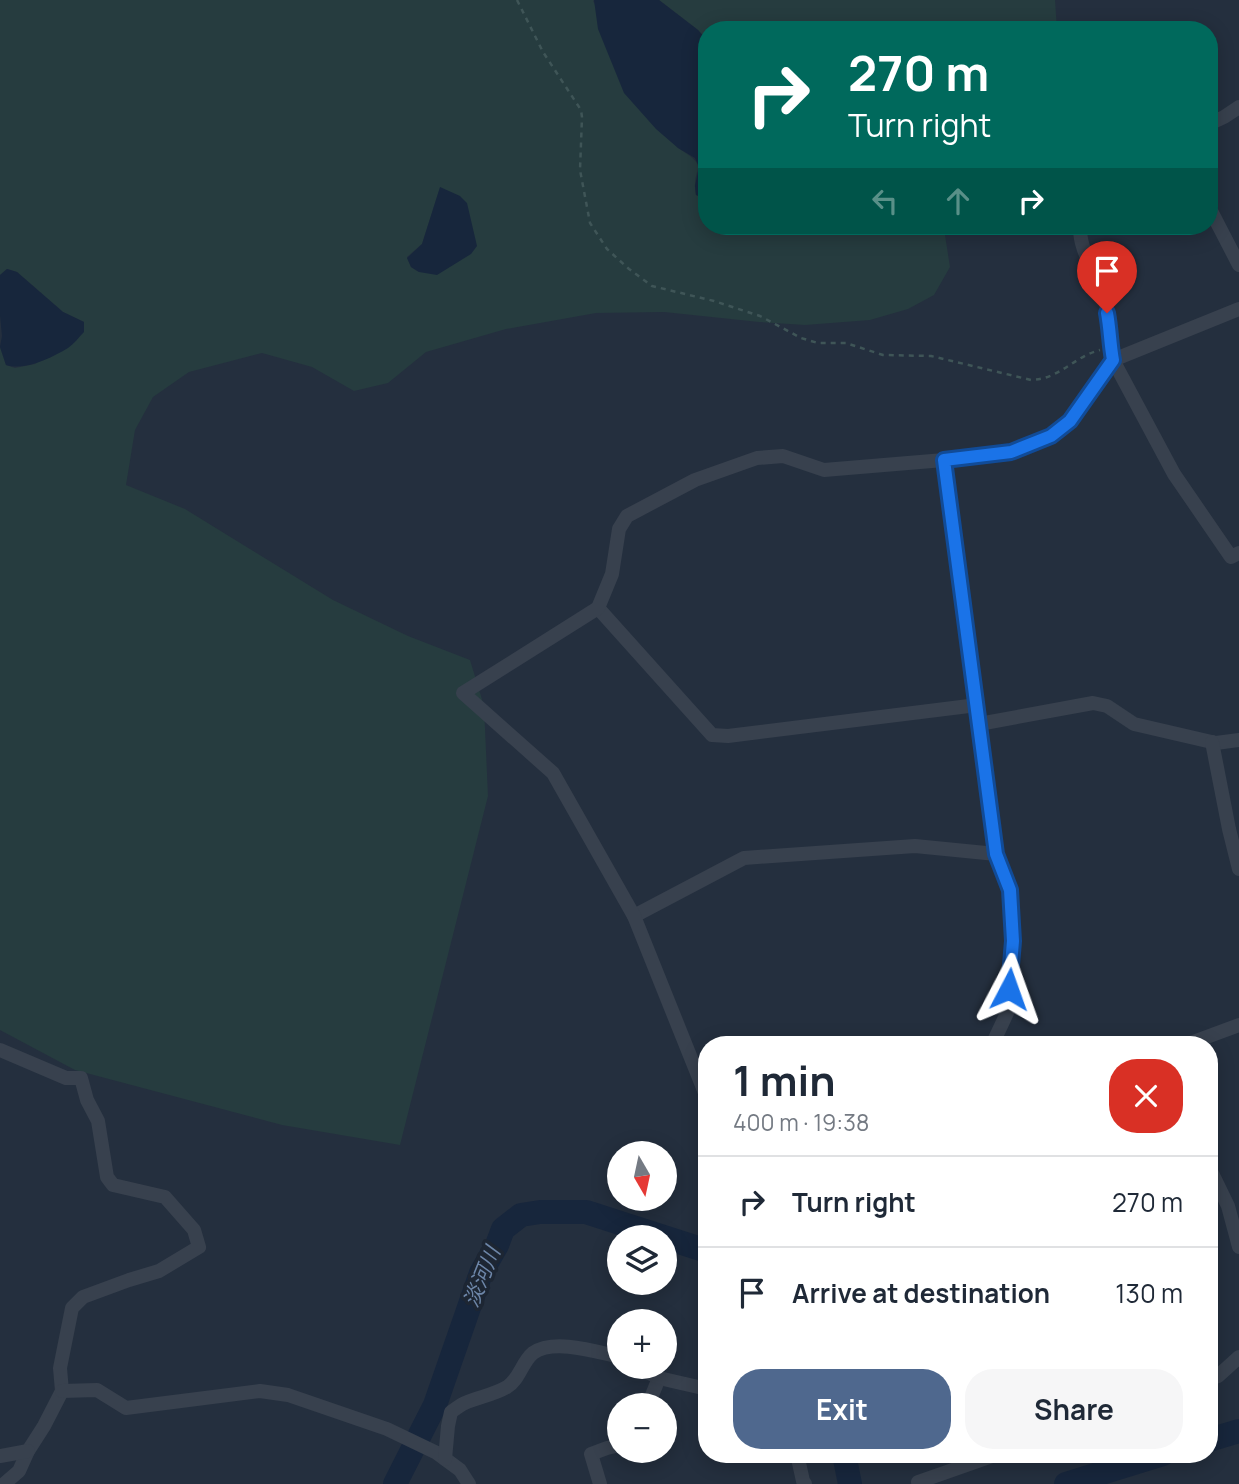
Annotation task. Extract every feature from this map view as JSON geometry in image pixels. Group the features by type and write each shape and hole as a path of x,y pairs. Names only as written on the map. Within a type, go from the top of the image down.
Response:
{"street":[{"path":"1218,120 1239,107"},
{"path":"1218,224 1239,265"},
{"path":"1079,235 1083,251 1104,297 1112,354 1174,474 1231,557 1239,552"},
{"path":"698,1076 634,916 553,773 463,693 598,608 612,574 619,529 627,516 695,480 757,458 783,456 824,470 1011,452 1051,436 1070,421 1112,354 1239,309"},
{"path":"944,460 996,854 1010,890 1013,941 1007,1013 996,1036"},
{"path":"598,608 712,735 728,736 977,705"},
{"path":"979,724 1093,703 1107,706 1134,724 1216,743 1239,740"},
{"path":"1212,742 1239,869"},
{"path":"634,916 744,858 915,846 996,854"},
{"path":"1209,1036 1239,1025"},
{"path":"0,1050 66,1078 81,1078 87,1100 98,1121 107,1177 113,1185 165,1197 194,1230 199,1247 159,1270 83,1297 72,1308 60,1368 62,1391 19,1471 4,1484"},
{"path":"1218,1185 1228,1206 1239,1247"},
{"path":"441,1456 451,1412 464,1403 505,1388 513,1382 534,1352 551,1346 607,1354"},
{"path":"1218,1376 1239,1357"},
{"path":"663,1379 698,1387"},
{"path":"62,1391 97,1390 126,1408 261,1391 288,1395 387,1429 441,1456 460,1470 469,1484"},
{"path":"600,1484 591,1454 607,1448"},
{"path":"0,1455 28,1451"},
{"path":"799,1463 805,1484"},
{"path":"918,1482 972,1463"}],"path":[{"path":"517,0 543,52 581,110 580,170 590,223 607,249 652,286 714,301 760,316 801,338 818,343 846,344 883,355 931,356 1031,380 1045,380 1091,352 1112,354"}],"green space":[{"path":"0,0 594,0 678,148 697,164 695,186 698,196 698,235 945,235 950,267 934,295 908,309 870,320 805,325 664,312 596,313 506,329 426,352 388,383 354,391 312,367 262,353 189,372 153,397 135,430 126,485 185,509 333,600 408,636 470,660 484,706 488,796 400,1145 282,1125 75,1070 0,1030 0,347 6,365 15,368 35,364 84,322 63,312 17,272 7,269 0,275","holes":["440,188 419,272 411,267 407,257 422,244"]},
{"path":"659,0 1055,0 1056,21 698,21 698,30"}],"water":[{"path":"594,0 659,0 698,30 698,165 695,158 678,148 656,129 624,93 598,29"},
{"path":"698,172 698,196 695,186"},
{"path":"440,187 460,196 467,203 477,246 471,254 437,275 419,272 411,267 407,258 422,244"},
{"path":"7,269 17,272 63,312 84,322 84,332 70,346 30,365 6,365 0,347 0,275"}],"waterway":[{"name":"淡河川","path":"395,1484 435,1405 481,1273 503,1229 521,1215 540,1212 586,1212 698,1248"},
{"name":"淡河川","path":"1218,1437 1239,1431"},
{"name":"淡河川","path":"846,1463 850,1484"},
{"name":"淡河川","path":"1066,1484 1134,1463"}],"route":[{"path":"1009,989 1013,941 1010,890 996,854 944,460 1011,452 1051,436 1070,421 1113,360 1107,313"}]}
